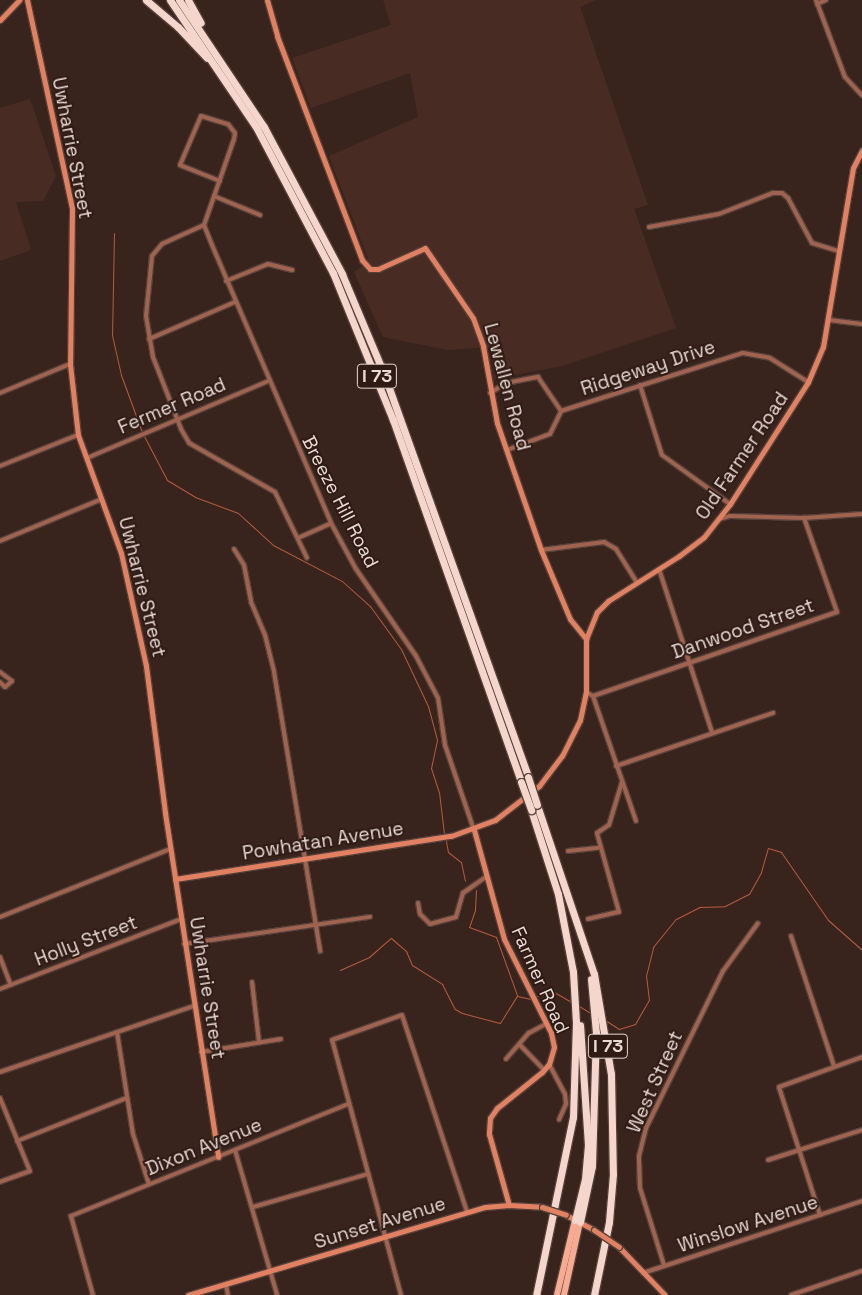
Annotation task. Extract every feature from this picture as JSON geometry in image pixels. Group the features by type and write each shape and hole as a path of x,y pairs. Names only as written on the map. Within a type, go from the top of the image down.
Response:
{"highway":[{"path":"146,0 178,27 224,77"},
{"name":"I 73","path":"170,0 224,77 301,207 361,336 521,782 534,808 585,941 602,1008 613,1106 609,1222 594,1295"},
{"name":"I 73","path":"178,0 222,60 291,174 342,274 384,374 528,777 534,808 558,894 573,972 576,1066 573,1117 536,1295"},
{"path":"188,0 222,60"},
{"path":"578,1221 592,1166 596,1042 595,1004 585,941"},
{"path":"573,972 588,1109 585,1179 578,1221"}],"main road":[{"path":"557,1295 578,1221"},
{"path":"564,1295 578,1221"}],"street":[{"path":"0,20 19,0"},
{"name":"Uwharrie Street","path":"27,0 72,208 70,364 78,435 121,553 146,666 170,849 218,1157"},
{"name":"Lewallen Road","path":"267,0 277,36 362,260 370,269 378,269 426,248 448,278 478,328 490,393 541,550 570,619 586,639"},
{"path":"826,0 816,2 845,77 862,95"},
{"path":"220,180 180,165 201,116 228,124 235,133 220,180 204,224 167,242 154,251 146,294 149,339 176,418 185,438 194,447 275,492 307,558"},
{"name":"Old Farmer Road","path":"474,830 521,802 552,770 573,737 586,692 586,639 597,612 637,582 695,545 719,519 808,382 818,361 829,320 838,251 853,168 862,150"},
{"path":"649,227 719,214 773,193 782,193 788,198 812,243 838,251"},
{"path":"214,196 260,215"},
{"name":"Breeze Hill Road","path":"204,224 268,381 331,523 356,569 430,680 438,698 449,758 474,830"},
{"path":"226,281 268,264 292,270"},
{"path":"149,339 236,302"},
{"path":"829,320 862,324"},
{"name":"Ridgeway Drive","path":"507,450 550,434 561,411 743,353 770,358 808,382"},
{"path":"0,393 70,364"},
{"path":"490,393 506,383 538,377 561,411"},
{"name":"Fermer Road","path":"87,458 176,418 268,381"},
{"path":"640,385 662,454 730,504"},
{"path":"0,466 78,435"},
{"path":"0,540 102,499"},
{"path":"719,519 730,516 804,518 862,514"},
{"name":"Danwood Street","path":"593,696 837,612 804,518"},
{"path":"298,538 331,523"},
{"path":"541,550 604,542 616,549 637,582"},
{"path":"234,550 244,565 251,602 265,636 274,672 320,951"},
{"path":"659,569 712,732"},
{"path":"0,672 12,681 5,687 0,682"},
{"path":"586,692 593,696 636,821"},
{"path":"616,766 712,732 773,713"},
{"path":"588,919 619,912 598,848 597,833 609,825 622,782"},
{"name":"Powhatan Avenue","path":"176,879 434,840 474,830"},
{"name":"Farmer Road","path":"474,830 504,939 546,1024 554,1046 549,1064 544,1070 497,1108 490,1118 490,1134 509,1205"},
{"path":"568,851 598,848"},
{"path":"0,917 170,849"},
{"path":"418,903 420,914 430,924 456,917 463,893 486,877"},
{"path":"184,944 370,917"},
{"name":"Holly Street","path":"0,989 181,919"},
{"name":"West Street","path":"664,1266 640,1188 639,1156 646,1128 723,971 758,923"},
{"path":"791,936 834,1066"},
{"path":"0,957 11,985"},
{"path":"252,982 260,1042"},
{"path":"0,1072 194,1006"},
{"path":"401,1295 332,1040 402,1016 467,1212"},
{"path":"506,1059 529,1033 546,1024"},
{"path":"117,1032 137,1150 149,1184"},
{"path":"201,1052 280,1039"},
{"path":"520,1045 544,1070"},
{"path":"820,1215 779,1086 862,1057"},
{"path":"549,1064 565,1094 566,1104 559,1120"},
{"path":"0,1098 30,1171 0,1182"},
{"path":"18,1141 127,1098"},
{"name":"Dixon Avenue","path":"93,1295 71,1216 348,1104"},
{"path":"768,1160 862,1130"},
{"path":"235,1150 277,1295"},
{"path":"253,1207 368,1174"},
{"name":"Winslow Avenue","path":"643,1273 862,1201"},
{"name":"Sunset Avenue","path":"188,1295 385,1239 467,1212 509,1205 542,1208 566,1214 594,1230 619,1247 665,1295"},
{"path":"791,1295 862,1271"},
{"path":"226,1285 228,1295"}],"shaded area":[{"path":"383,0 596,0 580,7 648,205 634,209 676,328 562,366 494,379 491,347 448,350 383,337 354,272 369,261 329,156 418,117 410,73 311,108 292,58 391,25"},
{"path":"30,99 56,176 43,201 16,202 31,250 0,261 0,108"}],"waterway":[{"path":"114,233 112,335 121,375 142,432"},
{"path":"144,436 167,480 195,497 238,513 273,545 342,581 370,606 401,649 428,706 437,740 431,768 439,792 444,834"},
{"path":"446,841 448,852 461,862 465,881"},
{"path":"605,1020 619,1029 635,1024 649,1000 646,976 653,947 676,919 700,907 725,906 749,894 761,872 768,848 781,852 828,920 862,950"},
{"path":"476,890 475,910 469,927 496,937 517,995"},
{"path":"340,970 369,957 391,938 406,951 412,965 442,984 455,1009 462,1013 500,1023 517,996 531,999"},
{"path":"534,997 554,992 571,1002"},
{"path":"579,1006 590,1013"}]}
